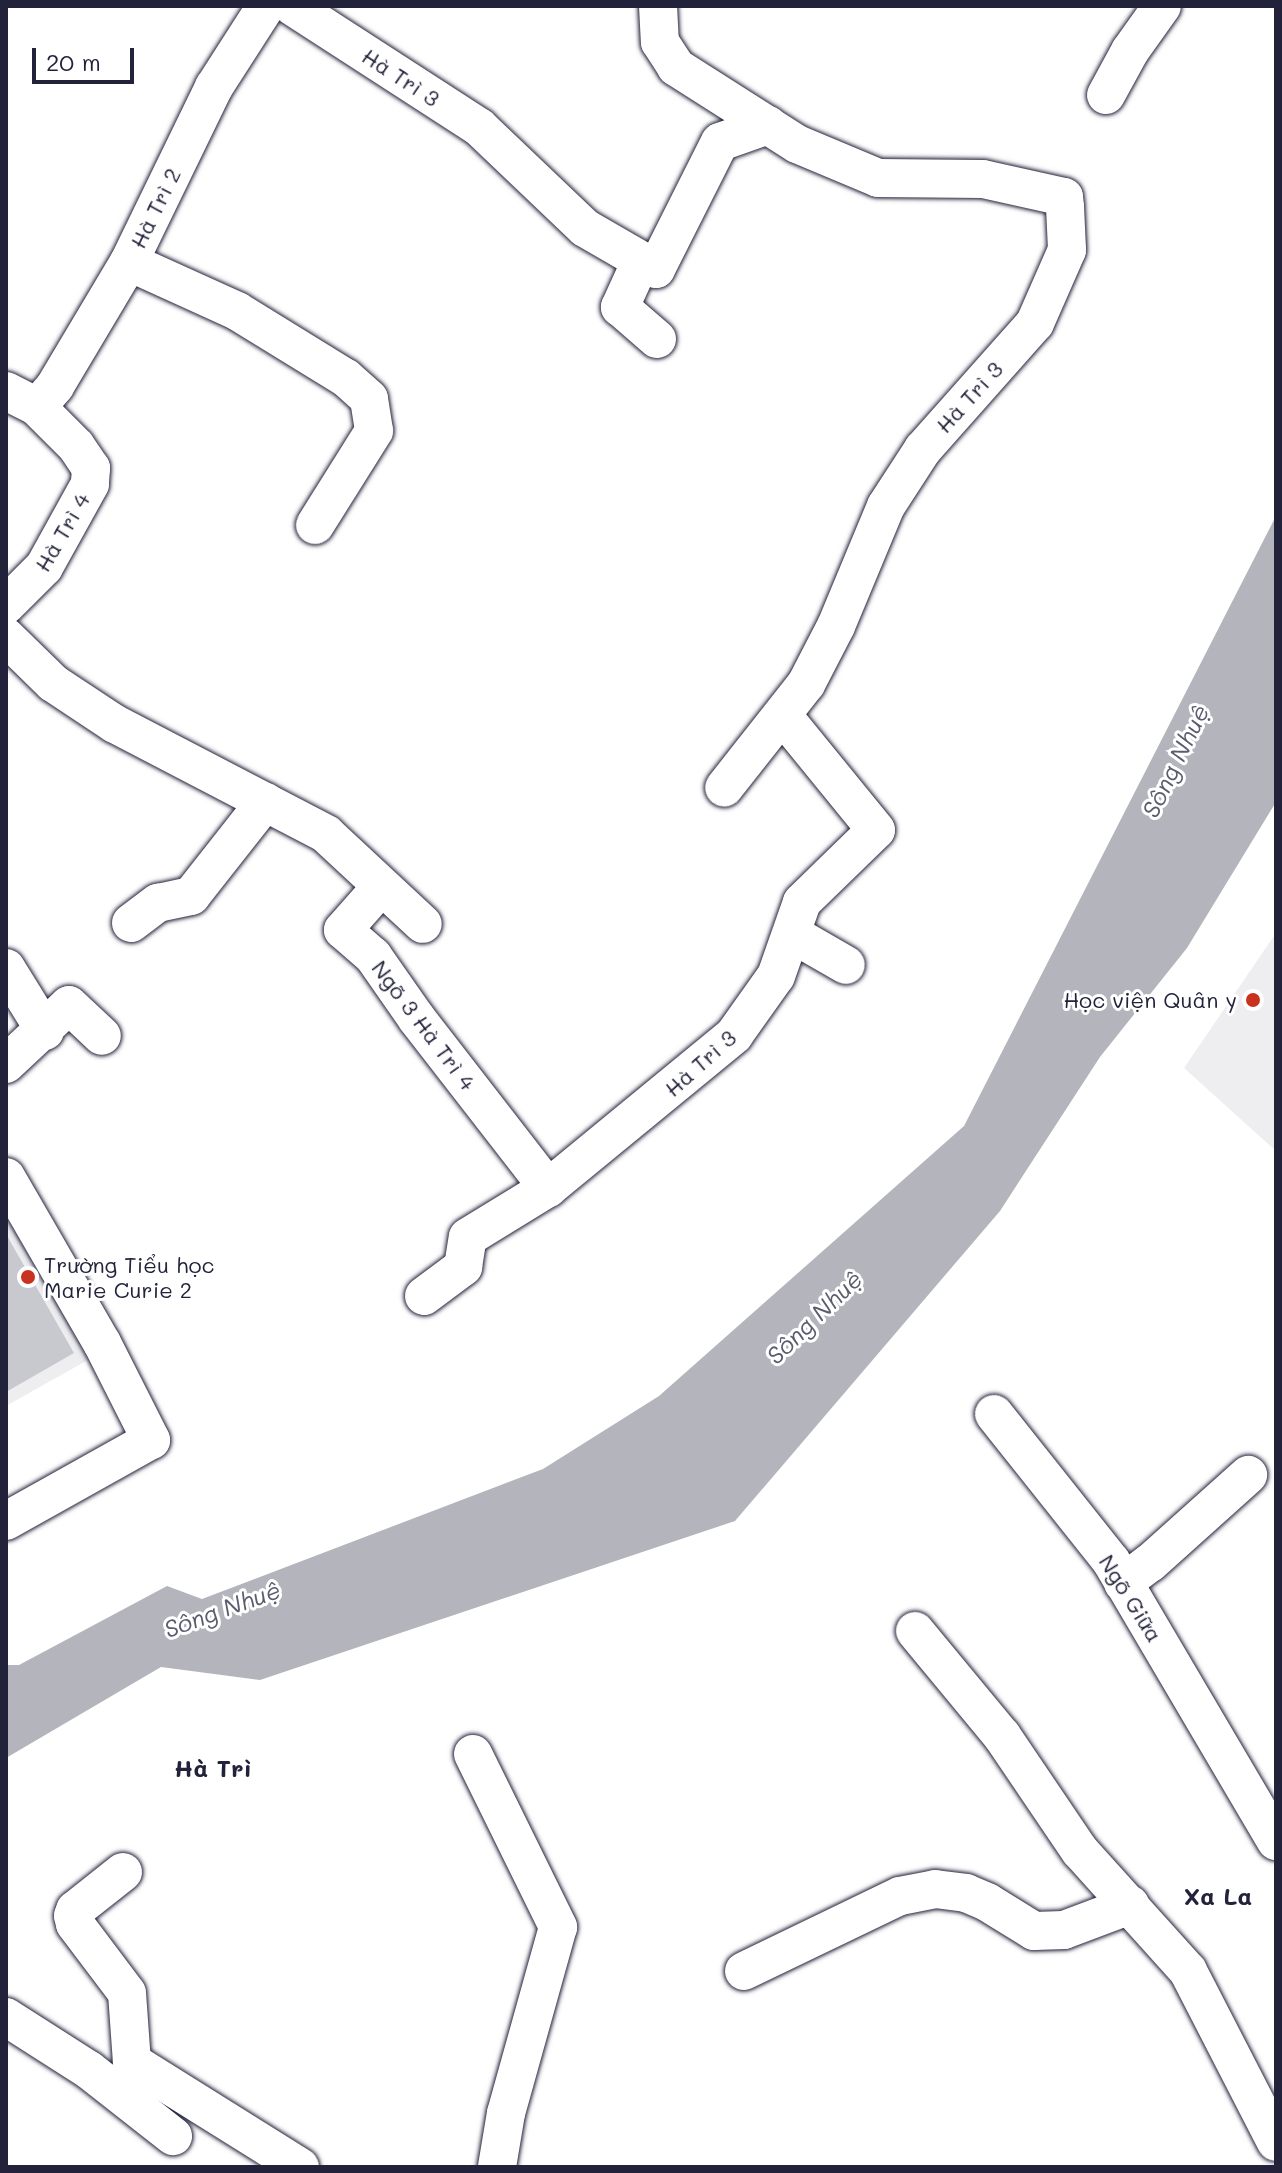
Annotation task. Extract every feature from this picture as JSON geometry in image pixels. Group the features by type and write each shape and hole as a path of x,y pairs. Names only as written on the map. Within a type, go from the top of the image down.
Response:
{"street":[{"name":"Hà Trì 2","path":"22,399 55,386 129,262 214,87 266,6"},
{"name":"Hà Trì 3","path":"292,6 479,127 585,228 641,261"},
{"path":"658,6 660,42 676,67 768,125"},
{"path":"1106,95 1130,51 1162,6"},
{"path":"657,339 620,307 641,261 656,269 720,142 768,125"},
{"name":"Hà Trì 3","path":"424,1296 463,1267 468,1237 548,1188 734,1035 776,976 802,902 876,830 783,716 806,684 836,626 886,506 923,449 1035,323 1067,250 1064,197 983,179 878,178 797,144 768,125"},
{"path":"129,262 237,311 346,378 369,399 374,431 315,525"},
{"name":"Hà Trì 4","path":"6,605 44,567 90,484 91,468 76,446 22,399"},
{"path":"6,637 53,683 159,749 326,834 380,888 423,924"},
{"path":"724,788 783,716"},
{"path":"131,923 158,903 191,896 265,802"},
{"name":"Ngõ 3 Hà Trì 4","path":"380,888 343,930 373,956 417,1019 548,1188"},
{"path":"792,934 846,965"},
{"path":"6,968 45,1031"},
{"path":"6,1064 45,1031 69,1005 102,1036"},
{"path":"6,1177 102,1343 151,1440 6,1521"},
{"name":"Ngõ Giữa","path":"994,1414 1123,1583 1263,1788 1276,1841"},
{"path":"1123,1583 1150,1563 1248,1475"},
{"path":"915,1631 1002,1736 1080,1851 1188,1971 1276,2142"},
{"path":"473,1754 558,1927 506,2113 497,2167"},
{"path":"123,1872 75,1910 75,1924 127,1993 132,2062 300,2167"},
{"path":"744,1971 900,1896 935,1889 966,1893 1034,1931 1064,1930 1130,1905"},
{"path":"6,2017 89,2070 172,2151"},
{"path":"172,2151 181,2094"}],"shaded area":[{"name":"Học viện Quân y","path":"1276,933 1276,1151 1184,1068"},
{"name":"Trường Tiểu học Marie Curie 2","path":"6,1199 95,1356 6,1406"}],"water":[{"name":"Sông Nhuệ","path":"1276,516 1276,802 1187,948 1100,1057 1000,1211 735,1521 260,1680 161,1667 6,1758 6,1665 19,1665 167,1586 202,1599 543,1469 659,1396 964,1126"}],"building":[{"path":"6,1234 74,1353 6,1392"}],"place":[{"name":"Học viện Quân y","path":"1253,1000"},
{"name":"Trường Tiểu học Marie Curie 2","path":"28,1277"}],"district":[{"name":"Hà Trì","path":"213,1768"},
{"name":"Xa La","path":"1218,1896"}]}
